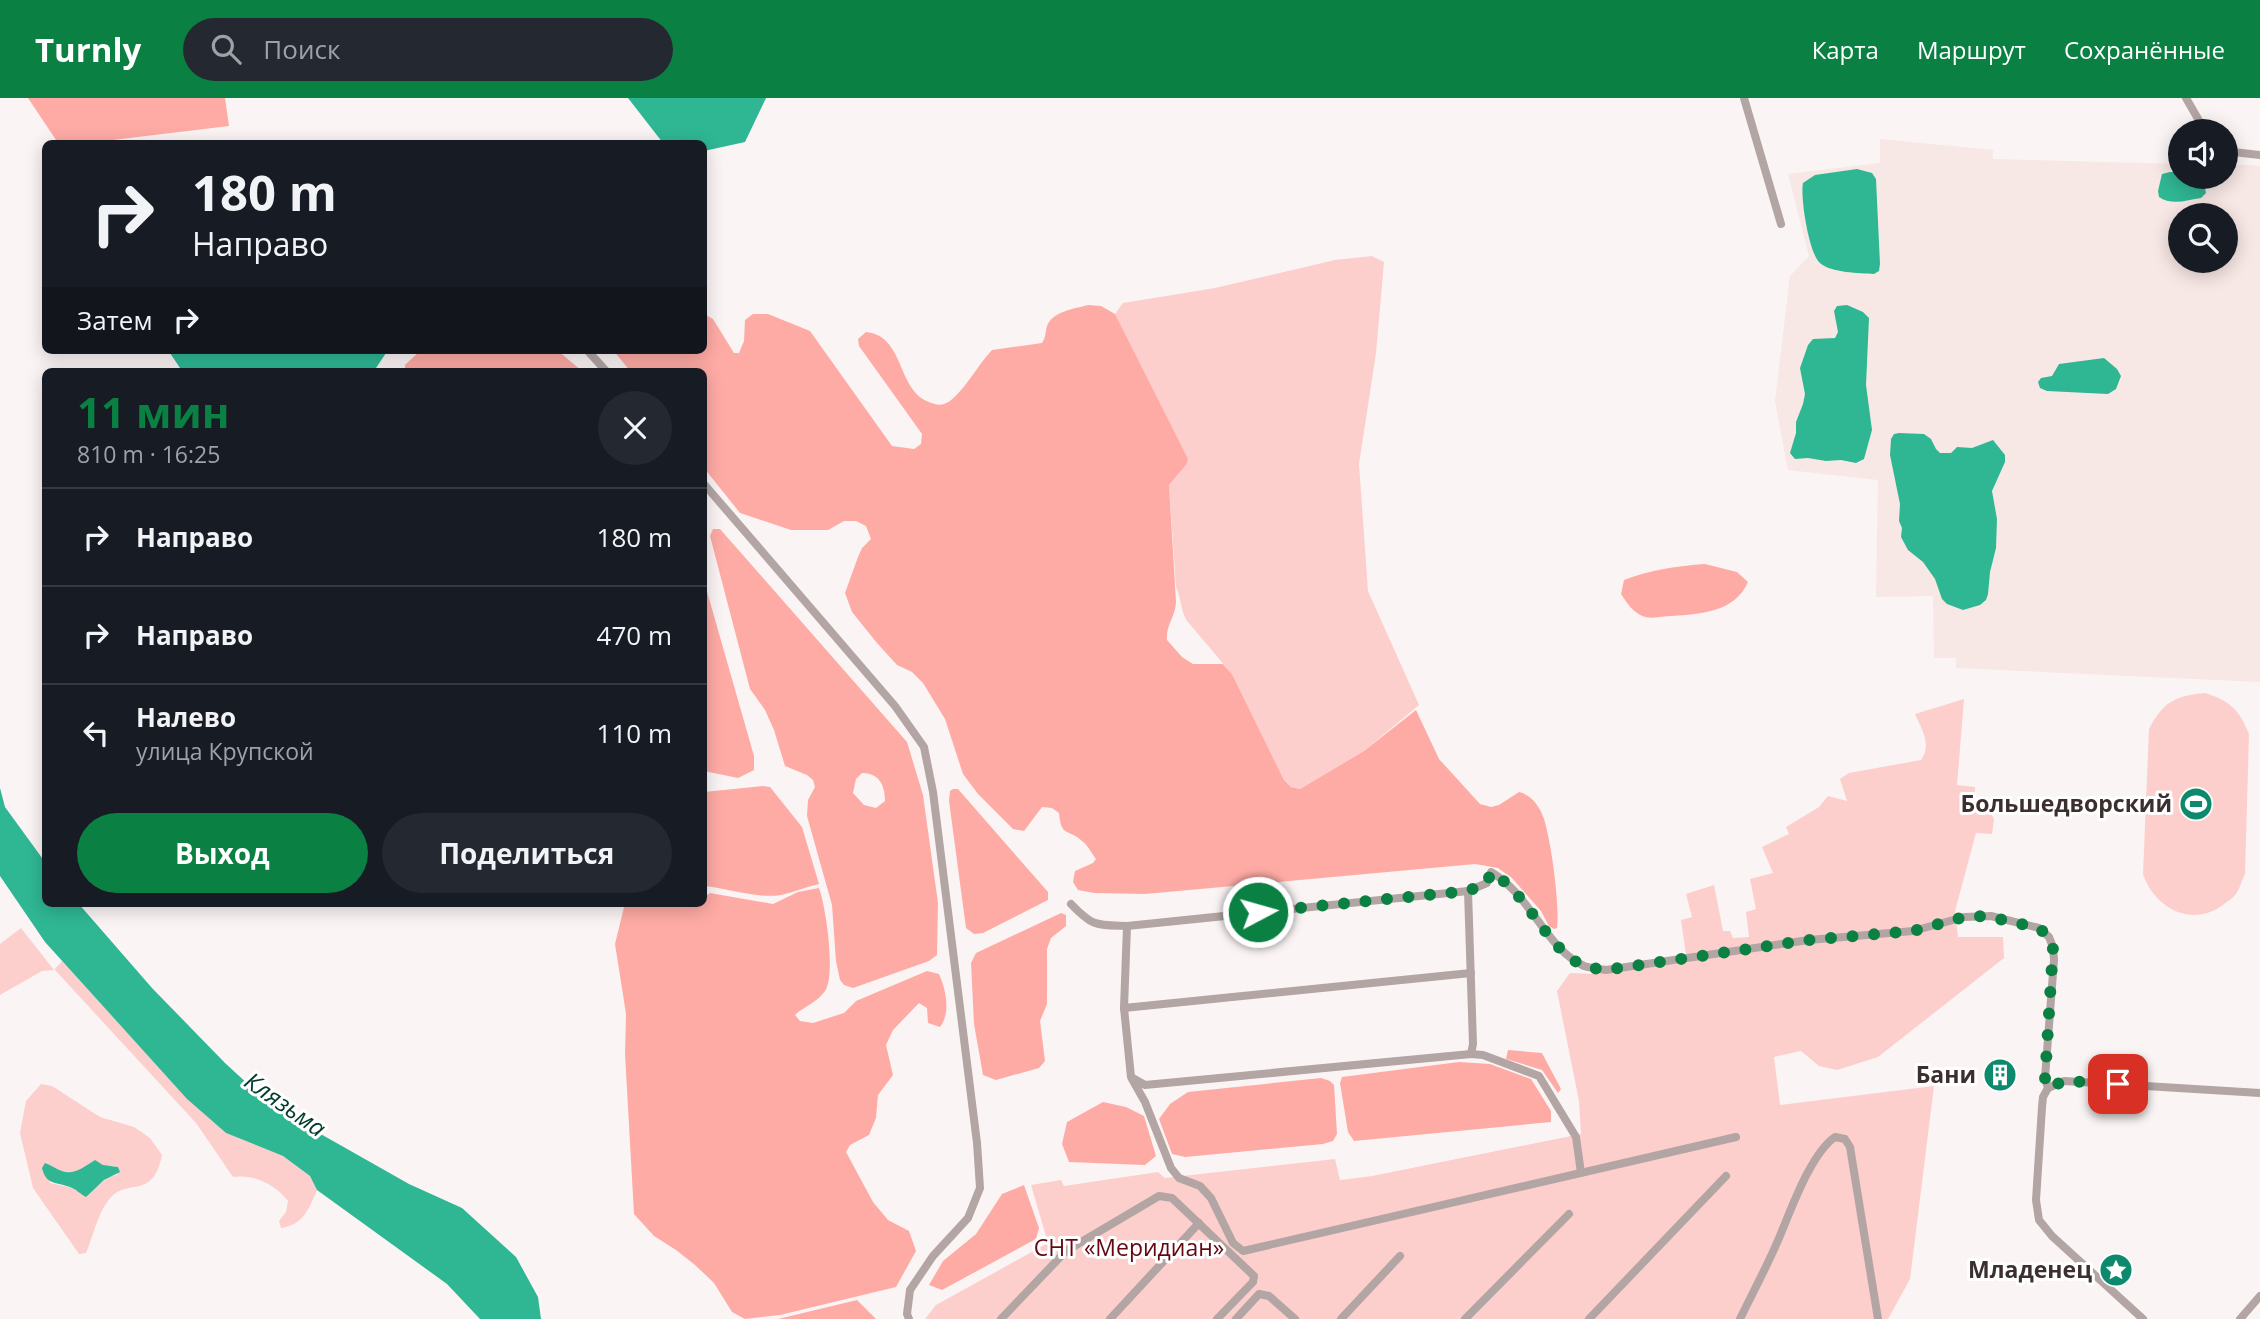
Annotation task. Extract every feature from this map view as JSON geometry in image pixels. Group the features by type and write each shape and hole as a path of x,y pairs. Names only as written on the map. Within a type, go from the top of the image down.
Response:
{"street":[{"path":"1744,98 1781,224"},
{"path":"2186,98 2197,119"},
{"path":"2238,153 2260,155"},
{"path":"591,354 603,368"},
{"path":"707,487 895,706 924,747 933,792 978,1143 980,1188 968,1218 933,1256 910,1290 907,1314 909,1319"},
{"path":"1071,904 1096,925 1127,926 1468,891 1487,883 1491,872 1506,881 1523,899 1562,952 1586,967 1606,970 1809,940 1913,931 1964,917 1990,916 2039,928 2049,937 2053,947 2045,1079 2048,1088"},
{"path":"1468,891 1473,1044 1471,1054"},
{"path":"1127,926 1124,1008 1131,1077 1145,1102 1171,1168 1179,1178 1200,1186 1210,1198 1233,1243 1243,1251 1736,1137"},
{"path":"1124,1008 1471,973"},
{"path":"1131,1077 1145,1085 1483,1055 1539,1076 1576,1137 1581,1173"},
{"path":"2143,1319 2052,1236 2039,1220 2036,1200 2043,1097 2048,1088 2064,1081 2260,1093"},
{"path":"1740,1319 1790,1208 1824,1144 1835,1137 1845,1139 1850,1147 1878,1319"},
{"path":"1589,1319 1726,1176"},
{"path":"1002,1319 1066,1251 1159,1196 1172,1198 1254,1276 1253,1282 1217,1319"},
{"path":"1465,1319 1570,1214"},
{"path":"1110,1319 1199,1223"},
{"path":"1341,1319 1399,1256"},
{"path":"1236,1319 1259,1294 1269,1296 1295,1319"},
{"path":"2240,1319 2260,1296"}],"shaded area":[{"path":"28,98 225,98 229,126 113,140 56,140"},
{"path":"628,98 766,98 745,142 707,150 707,140 661,140"},
{"path":"1880,139 1993,150 1993,159 2168,164 2168,189 2238,189 2238,165 2260,166 2260,682 1956,668 1956,658 1934,658 1933,596 1876,597 1878,480 1788,470 1775,401 1790,276 1809,256 1788,174 1880,163"},
{"path":"1857,169 1872,173 1876,179 1880,264 1879,271 1874,274 1838,271 1820,263 1812,249 1804,212 1803,183 1815,175"},
{"path":"2168,172 2168,189 2205,189 2206,193 2201,198 2180,202 2164,200 2159,197 2158,191 2162,174"},
{"path":"1088,305 1101,306 1115,314 1188,459 1169,485 1176,602 1167,640 1182,657 1193,664 1223,664 1232,674 1284,780 1291,787 1300,789 1364,751 1416,710 1439,759 1480,804 1491,807 1499,805 1519,792 1528,796 1538,806 1547,829 1552,857 1557,928 1549,926 1541,911 1512,878 1498,868 1475,864 1145,894 1078,890 1073,882 1075,871 1096,859 1086,845 1063,829 1059,813 1052,808 1042,807 1024,831 1013,829 978,794 963,774 945,719 923,683 912,672 897,665 852,612 845,593 862,548 871,539 866,526 856,521 844,521 828,530 791,530 740,513 707,472 707,368 628,368 616,354 707,354 707,316 713,319 734,353 739,353 744,341 745,320 753,314 768,314 810,331 892,446 914,449 921,444 922,434 859,346 858,339 866,332 881,337 892,349 910,386 917,394 924,400 941,405 956,395 992,350 1042,343 1050,321 1064,311"},
{"path":"1847,305 1863,312 1869,318 1866,385 1872,430 1864,459 1856,463 1795,459 1790,453 1805,394 1800,368 1808,345 1813,339 1835,338 1838,332 1834,311 1837,306"},
{"path":"171,354 385,354 376,368 180,368"},
{"path":"417,354 562,354 578,368 405,368"},
{"path":"2104,358 2121,376 2116,389 2108,394 2047,391 2040,388 2038,382 2041,378 2052,376 2059,364"},
{"path":"1894,434 1924,434 1931,439 1940,453 1951,453 1957,447 1972,448 1993,440 2005,455 2005,462 1992,491 1997,519 1996,548 1988,594 1980,605 1963,610 1947,604 1942,599 1935,579 1923,562 1908,550 1901,537 1900,504 1890,455 1891,439"},
{"path":"713,529 720,529 907,742 923,795 938,903 937,955 929,961 853,988 844,985 840,980 832,905 807,816 808,800 815,787 813,780 785,766 765,710 750,689 710,536","holes":["862,773 877,778 884,790 885,801 876,808 864,805 853,793 856,779"]},
{"path":"1705,564 1737,572 1748,582 1735,600 1716,610 1645,617 1634,610 1621,594 1624,580 1664,569"},
{"path":"707,592 754,756 754,770 738,778 707,772"},
{"path":"770,787 802,827 819,884 772,896 707,886 707,792"},
{"path":"0,788 5,807 42,858 42,907 81,907 152,988 225,1063 273,1107 409,1184 462,1208 516,1257 538,1297 541,1319 480,1319 447,1284 317,1190 310,1176 283,1156 226,1133 187,1099 45,942 0,876"},
{"path":"958,789 1048,892 1048,900 983,933 974,934 966,928 949,801 950,791"},
{"path":"819,888 830,956 830,971 825,991 795,1015 800,1021 813,1023 844,1013 856,1001 927,971 939,974 944,987 946,1008 940,1027 928,1023 927,1008 919,1003 893,1030 886,1045 893,1075 878,1095 876,1118 869,1135 850,1145 846,1152 873,1202 888,1220 909,1231 916,1251 896,1287 780,1315 745,1319 732,1312 714,1283 695,1265 654,1236 634,1214 625,1054 626,1014 615,944 624,907 707,907 707,895 710,893 773,904 798,892"},
{"path":"1061,913 1066,915 1066,926 1051,938 1047,949 1047,1004 1040,1021 1045,1061 1039,1068 996,1080 983,1075 974,1024 971,963 976,953"},
{"path":"1508,1050 1542,1053 1561,1089 1558,1093 1542,1070 1506,1059"},
{"path":"1459,1062 1490,1064 1531,1079 1551,1111 1551,1122 1354,1141 1348,1132 1340,1083 1342,1077"},
{"path":"1321,1078 1334,1085 1337,1134 1333,1141 1185,1157 1172,1154 1159,1119 1170,1104 1188,1092"},
{"path":"1103,1102 1126,1107 1144,1116 1156,1156 1145,1165 1069,1162 1062,1144 1067,1122"},
{"path":"95,1160 103,1165 118,1167 120,1172 104,1180 86,1197 72,1188 49,1180 42,1168 45,1163 71,1172"},
{"path":"1024,1185 1039,1228 1036,1239 942,1290 929,1285 943,1261 976,1234 1002,1194"},
{"path":"857,1300 876,1319 778,1319"}],"green space":[{"path":"1372,256 1384,262 1376,353 1359,464 1368,591 1419,705 1364,751 1300,789 1291,787 1284,780 1232,674 1185,617 1176,587 1169,485 1186,465 1115,314 1123,303 1215,288 1335,260"},
{"name":"Большедворский","path":"2205,693 2233,707 2249,734 2245,874 2232,898 2200,915 2176,911 2165,905 2148,886 2143,874 2149,729 2159,712 2171,702"},
{"name":"СНТ «Меридиан»","path":"1964,699 1957,785 1975,787 1974,809 1990,811 1994,819 1992,834 1976,833 1955,911 1958,937 2003,937 2004,958 1878,1057 1837,1070 1819,1066 1801,1051 1774,1057 1780,1105 1934,1086 1910,1279 1888,1319 925,1319 936,1305 1048,1243 1031,1185 1061,1180 1064,1186 1158,1172 1165,1178 1335,1159 1340,1180 1581,1134 1579,1101 1557,991 1570,973 1594,974 1687,962 1681,920 1692,917 1686,894 1714,885 1723,931 1730,931 1733,938 1749,937 1746,912 1756,909 1750,879 1773,873 1762,847 1789,834 1786,827 1819,807 1828,796 1847,801 1840,779 1849,773 1921,760 1926,743 1915,714"},
{"path":"21,928 54,970 62,961 187,1099 226,1133 283,1156 310,1176 317,1190 300,1220 281,1228 279,1221 286,1212 288,1201 283,1195 256,1179 233,1177 196,1123 55,970 42,971 0,995 0,944"},
{"path":"41,1084 52,1086 100,1117 134,1127 150,1138 162,1155 152,1179 146,1184 115,1194 108,1201 98,1219 86,1253 79,1254 33,1188 20,1133 26,1101","holes":["45,1163 66,1172 104,1166 118,1167 117,1175 82,1195 73,1188 50,1183"]}],"place":[{"name":"Большедворский","path":"2196,804"},
{"name":"Бани","path":"2000,1075"},
{"name":"Младенец","path":"2116,1270"}],"route":[{"path":"1258,912 1468,891 1487,883 1491,872 1506,881 1523,899 1562,952 1586,967 1606,970 1809,940 1913,931 1964,917 1990,916 2039,928 2049,937 2053,947 2045,1079 2048,1088 2064,1081 2118,1084"}],"water label":[{"name":"Клязьма","path":"285,1105"}]}
